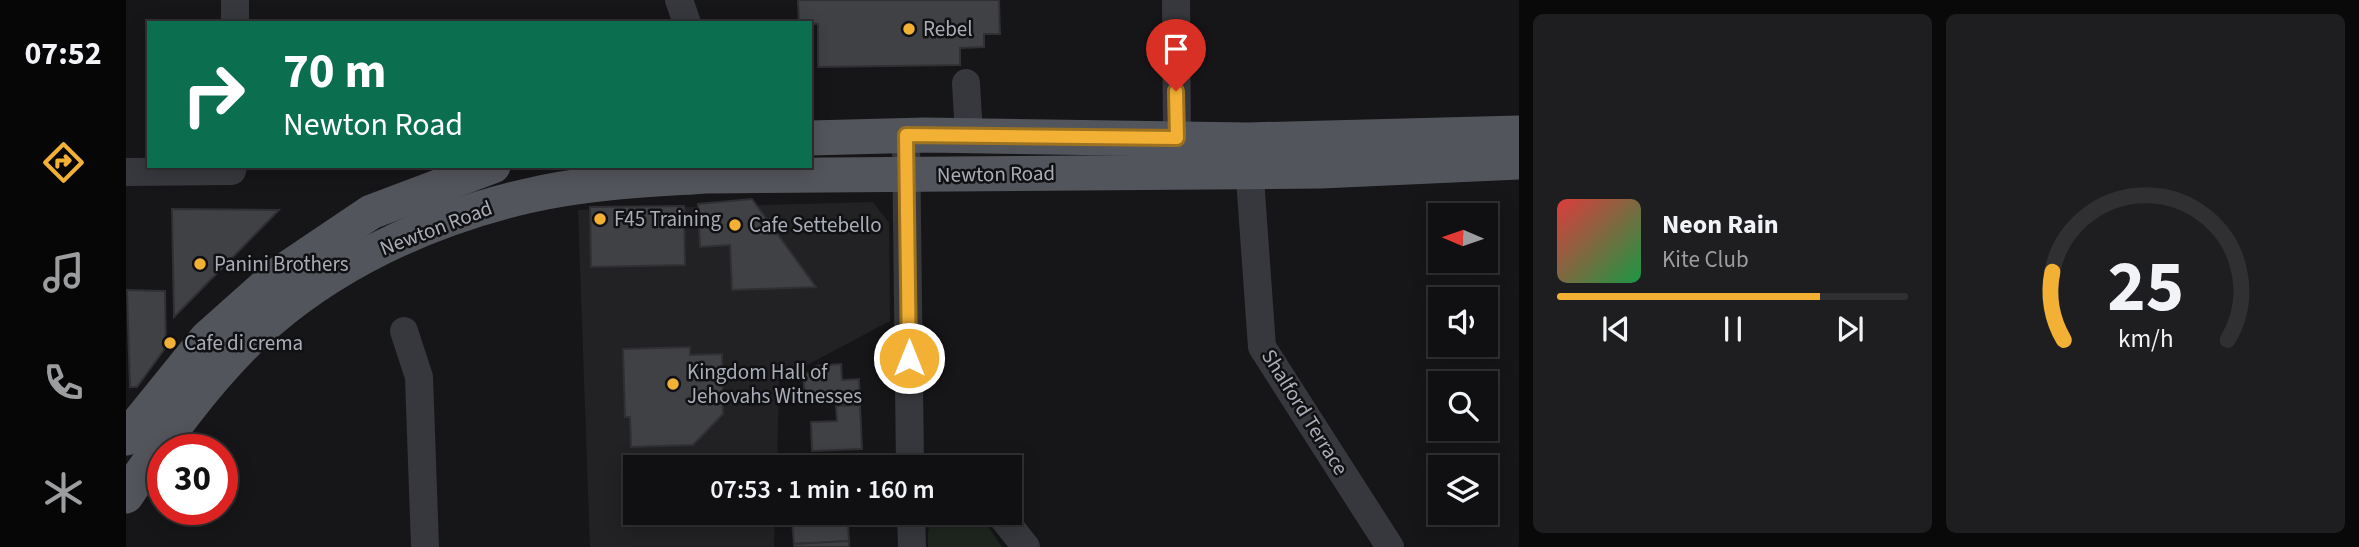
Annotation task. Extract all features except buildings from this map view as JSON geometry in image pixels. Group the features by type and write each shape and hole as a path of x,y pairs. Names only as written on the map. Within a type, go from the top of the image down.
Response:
{"main road":[{"name":"Newton Road","path":"126,496 150,460 222,368 257,333 310,290 356,261 405,236 471,211 529,195 608,182 706,171 907,175 1248,155 1519,133"},
{"name":"Newton Road","path":"812,138 906,135 1177,138 1321,171 1519,162"},
{"name":"Newton Road","path":"126,438 207,338 279,274 371,212 489,168"}],"street":[{"path":"235,0 236,21"},
{"path":"679,0 686,21"},
{"path":"1175,0 1177,138"},
{"path":"966,83 969,136"},
{"path":"906,135 910,455"},
{"name":"Shalford Terrace","path":"1248,155 1262,347 1390,547"},
{"path":"126,173 232,168"},
{"path":"404,331 419,377 425,547"},
{"path":"911,525 912,547"},
{"path":"1009,525 1026,547"}],"shaded area":[{"path":"873,202 889,223 890,321 779,380 777,455 623,455 623,525 775,525 774,547 590,547 578,210"},
{"path":"930,525 987,525 1002,547 928,547"}],"place":[{"name":"Rebel","path":"909,29"},
{"name":"F45 Training","path":"600,219"},
{"name":"Cafe Settebello","path":"735,225"},
{"name":"Panini Brothers","path":"200,264"},
{"name":"Cafe di crema","path":"170,343"},
{"name":"Kingdom Hall of Jehovahs Witnesses","path":"673,384"}],"route":[{"path":"909,358 906,135 1177,138 1176,91"}]}
